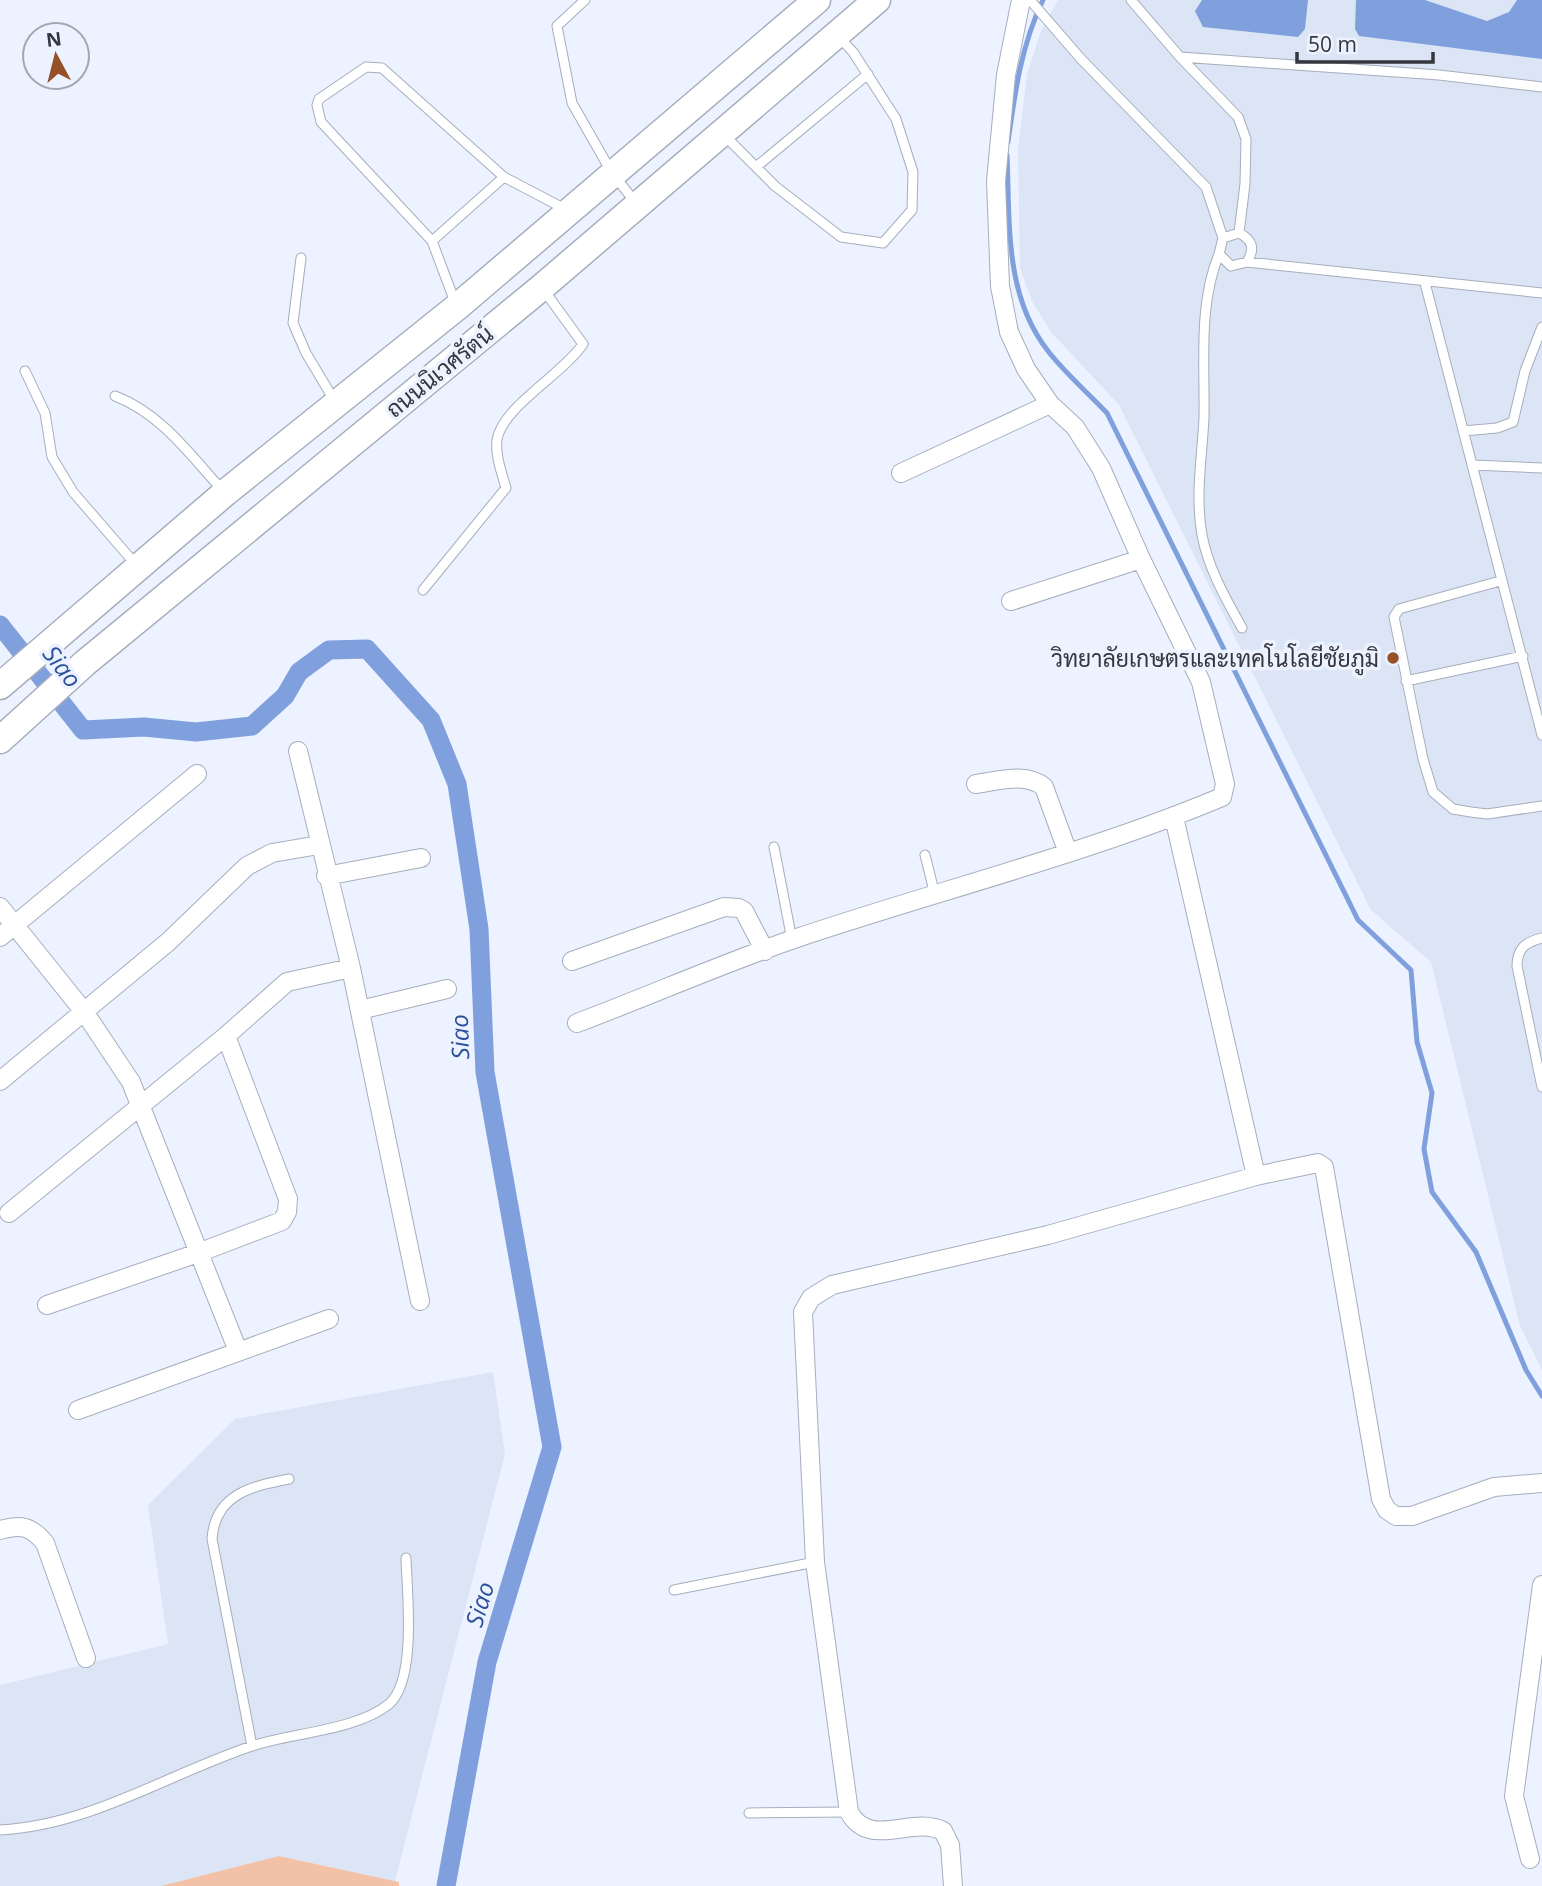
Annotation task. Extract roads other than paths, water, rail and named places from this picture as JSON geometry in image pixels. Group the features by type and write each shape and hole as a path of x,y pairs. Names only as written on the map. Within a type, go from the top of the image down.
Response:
{"main road":[{"name":"ถนนนิเวศรัตน์","path":"0,687 225,493 335,402 457,307 817,0"},
{"name":"ถนนนิเวศรัตน์","path":"0,740 85,663 542,287 877,0"}],"street":[{"path":"577,1023 792,940 1068,853 1174,817 1222,797 1225,784 1201,682 1141,559 1101,468 1075,427 1050,404 1026,369 1009,332 1000,286 998,156 1006,75 1021,0"},
{"path":"901,473 1050,404"},
{"path":"1011,601 1141,559"},
{"path":"298,751 326,876 351,968 420,1301"},
{"path":"0,937 197,775"},
{"path":"976,784 1023,778 1037,781 1044,787 1068,853"},
{"path":"1174,817 1255,1177"},
{"path":"0,1081 168,942 247,866 272,853 319,845"},
{"path":"326,876 421,858"},
{"path":"0,907 85,1013 124,1070 142,1104 238,1352"},
{"path":"572,961 724,907 739,908 744,912 765,951"},
{"path":"9,1213 293,978 351,968"},
{"path":"360,1010 447,989"},
{"path":"47,1304 198,1253 282,1221 287,1212 288,1199 226,1036"},
{"path":"953,1886 950,1845 943,1831 924,1827 871,1832 861,1829 849,1812 815,1562 803,1312 811,1298 832,1285 1048,1235 1312,1162 1324,1167 1381,1499 1387,1510 1396,1516 1412,1516 1494,1488 1542,1483"},
{"path":"78,1410 329,1319"},
{"path":"0,1530 23,1525 33,1529 44,1543 86,1658"},
{"path":"1530,1859 1514,1796 1542,1586"}],"lane":[{"path":"585,0 557,26 572,103 612,173 638,204"},
{"path":"1030,0 1081,59 1206,187 1223,238 1209,278 1198,498 1202,537 1218,582 1242,628"},
{"path":"1131,0 1180,57 1238,117 1246,138 1245,184 1239,233"},
{"path":"722,133 775,186 841,237 883,243 912,210 913,172 896,119 867,74 836,34"},
{"path":"1180,57 1438,75 1542,87"},
{"path":"457,307 432,241 321,122 317,105 319,99 366,67 382,68 504,177 568,211"},
{"path":"756,167 867,74"},
{"path":"432,241 504,177"},
{"path":"1223,238 1239,233"},
{"path":"1239,233 1252,245 1252,254 1247,262"},
{"path":"1219,254 1231,266 1247,262 1425,283 1542,293"},
{"path":"301,258 293,323 306,353 335,402"},
{"path":"1425,283 1542,735"},
{"path":"423,590 506,488 497,440 508,416 572,360 583,344 542,287"},
{"path":"1464,431 1497,428 1513,422 1525,371 1542,327"},
{"path":"25,371 45,413 52,457 73,492 138,568"},
{"path":"115,396 135,403 156,418 225,493"},
{"path":"1472,465 1542,468"},
{"path":"1500,581 1399,609 1394,617 1406,681 1433,792 1453,809 1471,813 1488,814 1542,806"},
{"path":"1406,681 1523,656"},
{"path":"774,847 792,940"},
{"path":"925,855 935,895"},
{"path":"1542,938 1522,947 1517,954 1517,966 1542,1087"},
{"path":"252,1746 212,1539 213,1522 239,1493 258,1485 289,1479"},
{"path":"0,1830 27,1828 75,1818 252,1746 363,1718 390,1703 401,1686 407,1646 406,1558"},
{"path":"674,1590 815,1562"},
{"path":"749,1814 849,1812"}],"water":[{"path":"1202,0 1308,0 1305,29 1298,37 1203,27 1195,11"},
{"path":"1356,0 1425,0 1487,21 1509,12 1517,0 1542,0 1542,59 1359,36 1355,29"}],"waterway":[{"path":"1008,142 1024,52 1043,0"},
{"path":"1007,155 1012,257 1023,306 1034,329 1048,351 1107,413 1358,920 1411,970 1417,1042 1432,1093 1424,1149 1432,1192 1476,1252 1526,1370 1542,1396"},
{"name":"Siao","path":"0,625 83,730 144,727 196,732 252,726 285,696 299,672 329,650 367,649 431,720 457,784 479,929 485,1072 552,1447 487,1662 446,1886"}],"place":[{"name":"วิทยาลัยเกษตรและเทคโนโลยีชัยภูมิ","path":"1393,658"}]}
